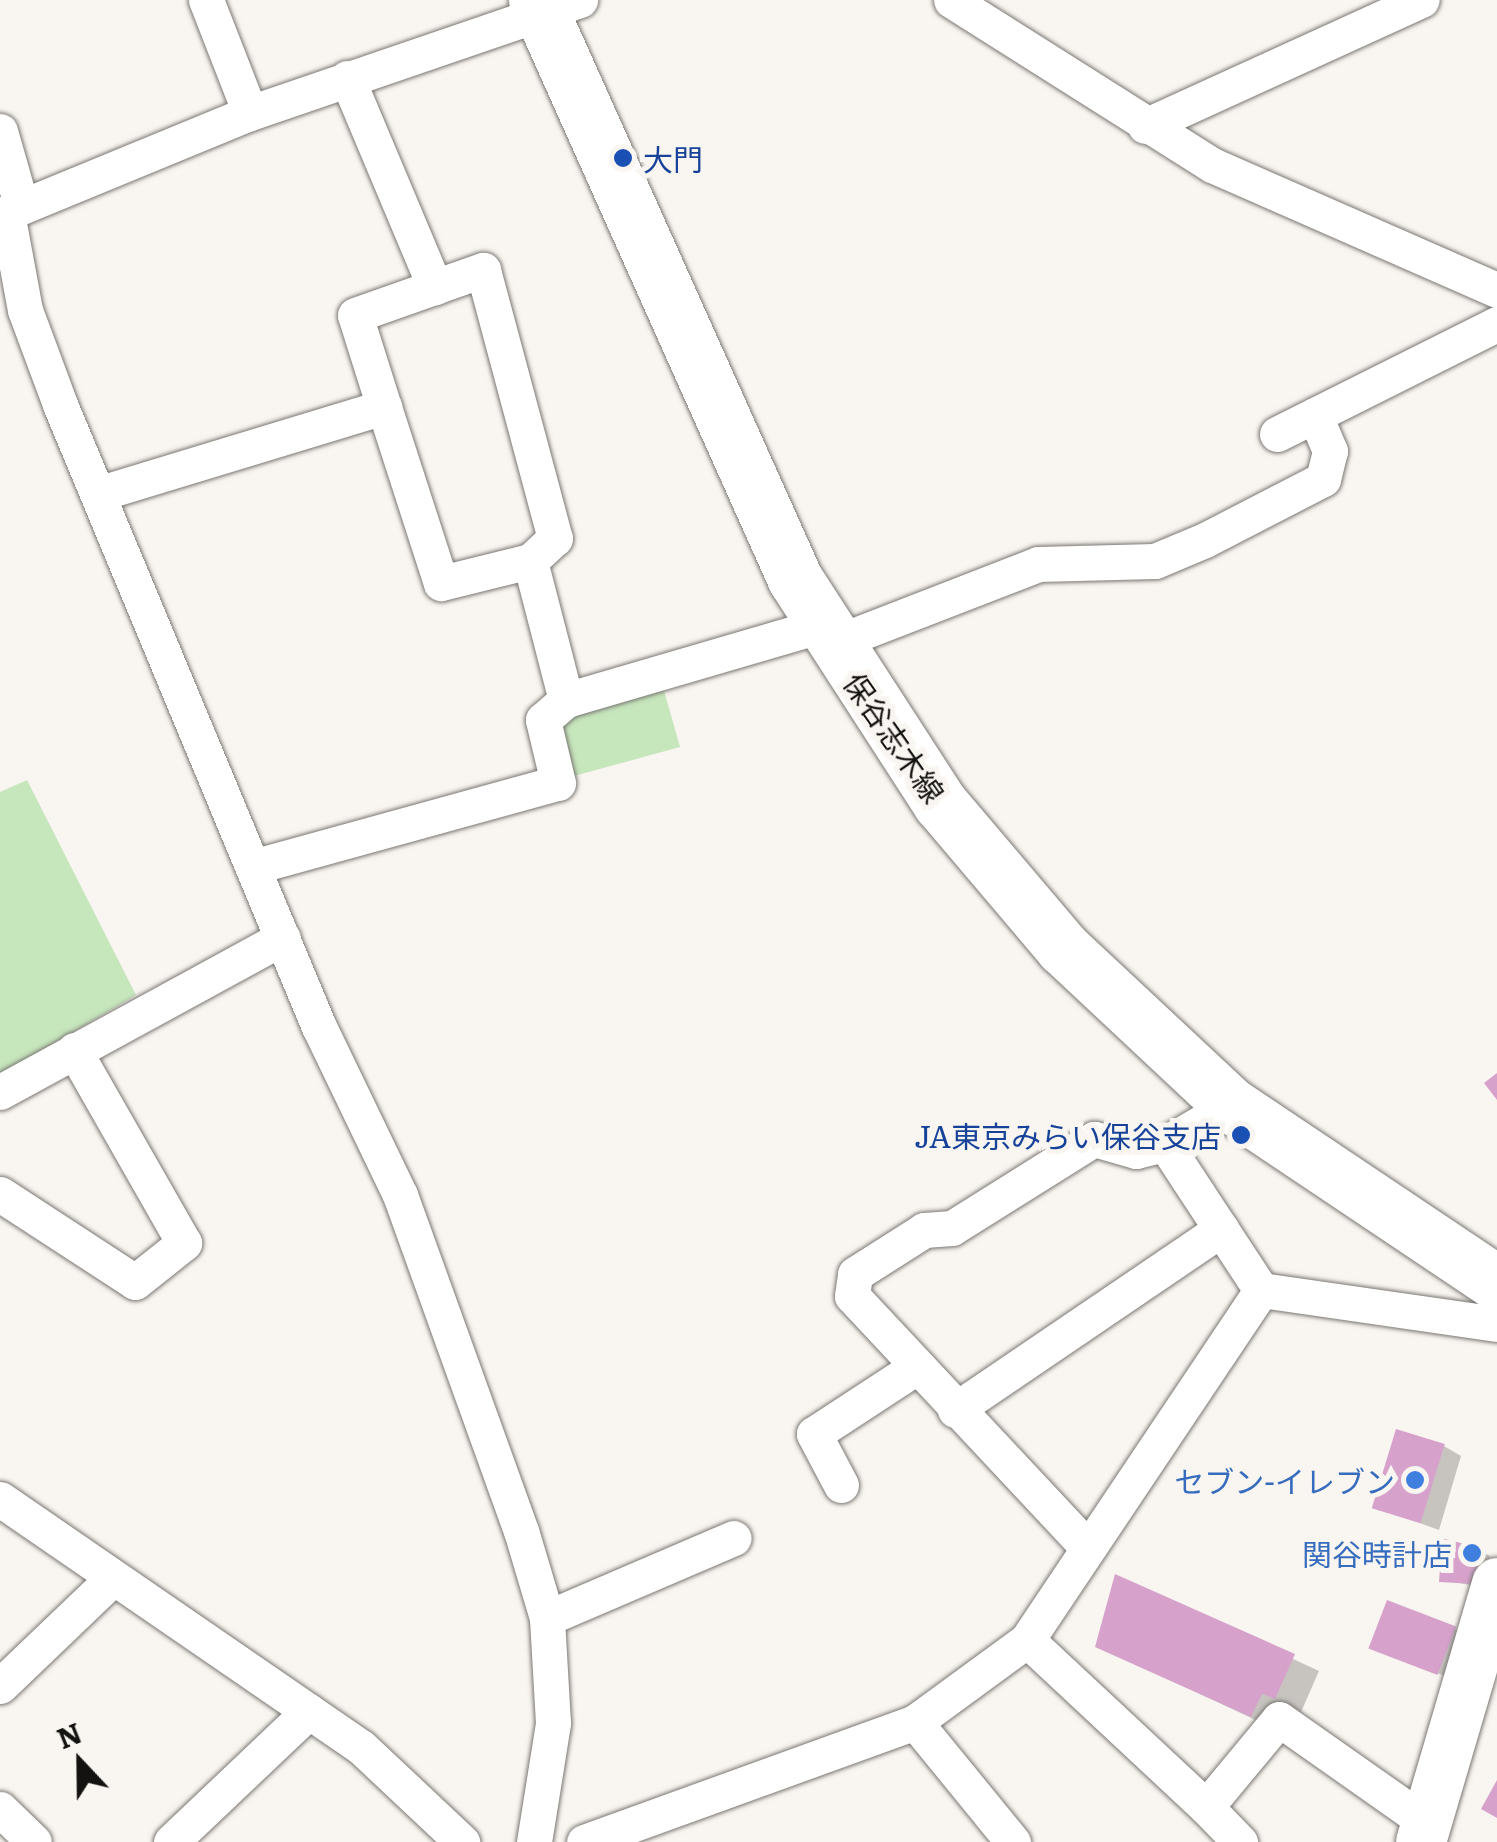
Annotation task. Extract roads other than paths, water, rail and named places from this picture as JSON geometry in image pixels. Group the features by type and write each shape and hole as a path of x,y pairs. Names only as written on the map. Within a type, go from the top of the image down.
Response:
{"main road":[{"name":"保谷志木線","path":"552,3 827,635 1000,878 1232,1105 1497,1283"},
{"path":"1424,1832 1497,1583"}],"street":[{"path":"206,0 250,114"},
{"path":"951,0 1145,126 1497,290"},
{"path":"1145,126 1422,0"},
{"path":"534,1842 552,1724 547,1618 400,1196 283,938 100,493 12,317 7,213 20,201 552,3"},
{"path":"347,78 434,286"},
{"path":"0,131 20,201"},
{"path":"483,270 555,538 530,561 441,583 384,407 355,315 483,270"},
{"path":"1277,434 1497,324"},
{"path":"100,493 384,407"},
{"path":"256,866 558,783 543,720 566,700 827,635 1038,564 1156,561 1323,479 1330,451 1314,416"},
{"path":"530,561 566,700"},
{"path":"0,1092 283,938"},
{"path":"0,1194 134,1282 184,1243 74,1050"},
{"path":"1087,1546 915,1368 852,1296 855,1274 924,1230 952,1228 1094,1140 1136,1151 1165,1144 1232,1105"},
{"path":"1165,1144 1261,1290 1497,1324"},
{"path":"955,1410 1221,1229"},
{"path":"584,1842 915,1722 1027,1640 1261,1290"},
{"path":"841,1485 814,1434 915,1368"},
{"path":"0,1499 309,1710 462,1842"},
{"path":"547,1618 734,1538"},
{"path":"0,1686 113,1578"},
{"path":"1027,1640 1240,1842"},
{"path":"171,1842 309,1710"},
{"path":"1206,1807 1279,1720 1424,1832"},
{"path":"915,1722 1013,1842"},
{"path":"0,1809 34,1842"}],"place":[{"name":"大門","path":"623,158"},
{"name":"JA東京みらい保谷支店","path":"1241,1135"},
{"name":"セブン-イレブン","path":"1415,1480"},
{"name":"関谷時計店","path":"1472,1553"}]}
